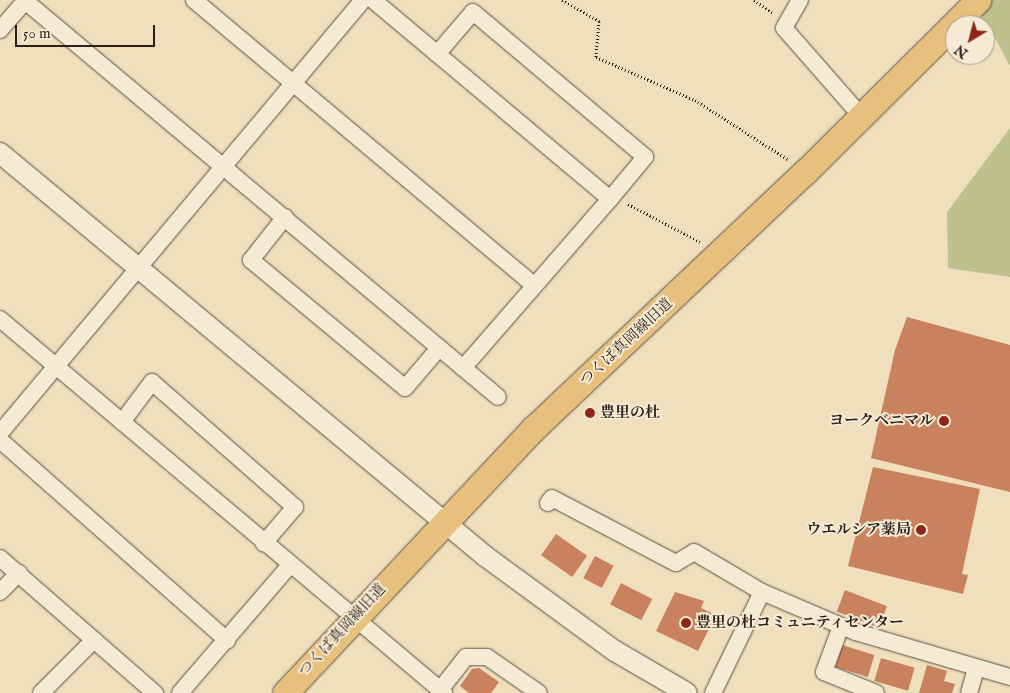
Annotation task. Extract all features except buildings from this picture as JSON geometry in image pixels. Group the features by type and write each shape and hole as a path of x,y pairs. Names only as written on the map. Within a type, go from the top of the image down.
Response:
{"main road":[{"name":"つくば真岡線旧道","path":"284,693 443,521 806,171 978,0"}],"street":[{"path":"0,30 25,0 498,397"},
{"path":"194,0 534,285"},
{"path":"0,433 54,364 139,268 223,165 363,0"},
{"path":"373,0 610,199"},
{"path":"800,0 784,28 861,116"},
{"path":"437,54 473,12 644,157 610,199 463,368"},
{"path":"0,153 443,521 568,619 687,693"},
{"path":"284,217 251,260 405,388 439,348"},
{"path":"0,319 354,619 442,691 466,657 487,656 539,693"},
{"path":"122,422 152,382 295,507 264,543"},
{"path":"0,440 227,640"},
{"path":"548,503 552,498 676,563 694,552 762,592 841,626 976,669 1010,677"},
{"path":"0,558 155,693"},
{"path":"180,693 290,565"},
{"path":"0,592 19,573"},
{"path":"713,693 762,592"},
{"path":"841,626 824,672 876,693"},
{"path":"41,693 94,640"},
{"path":"969,693 976,669"}],"path":[{"path":"562,0 599,21 596,57 695,100 806,171"},
{"path":"754,0 787,22"},
{"path":"610,199 622,200 720,253"}],"green space":[{"path":"972,0 1010,0 1010,66 995,39 995,15 981,15"},
{"path":"1010,128 1010,277 948,268 947,212"}],"place":[{"name":"豊里の杜","path":"590,413"},
{"name":"ヨークベニマル","path":"944,421"},
{"name":"ウエルシア薬局","path":"921,530"},
{"name":"豊里の杜コミュニティセンター","path":"686,623"}]}
